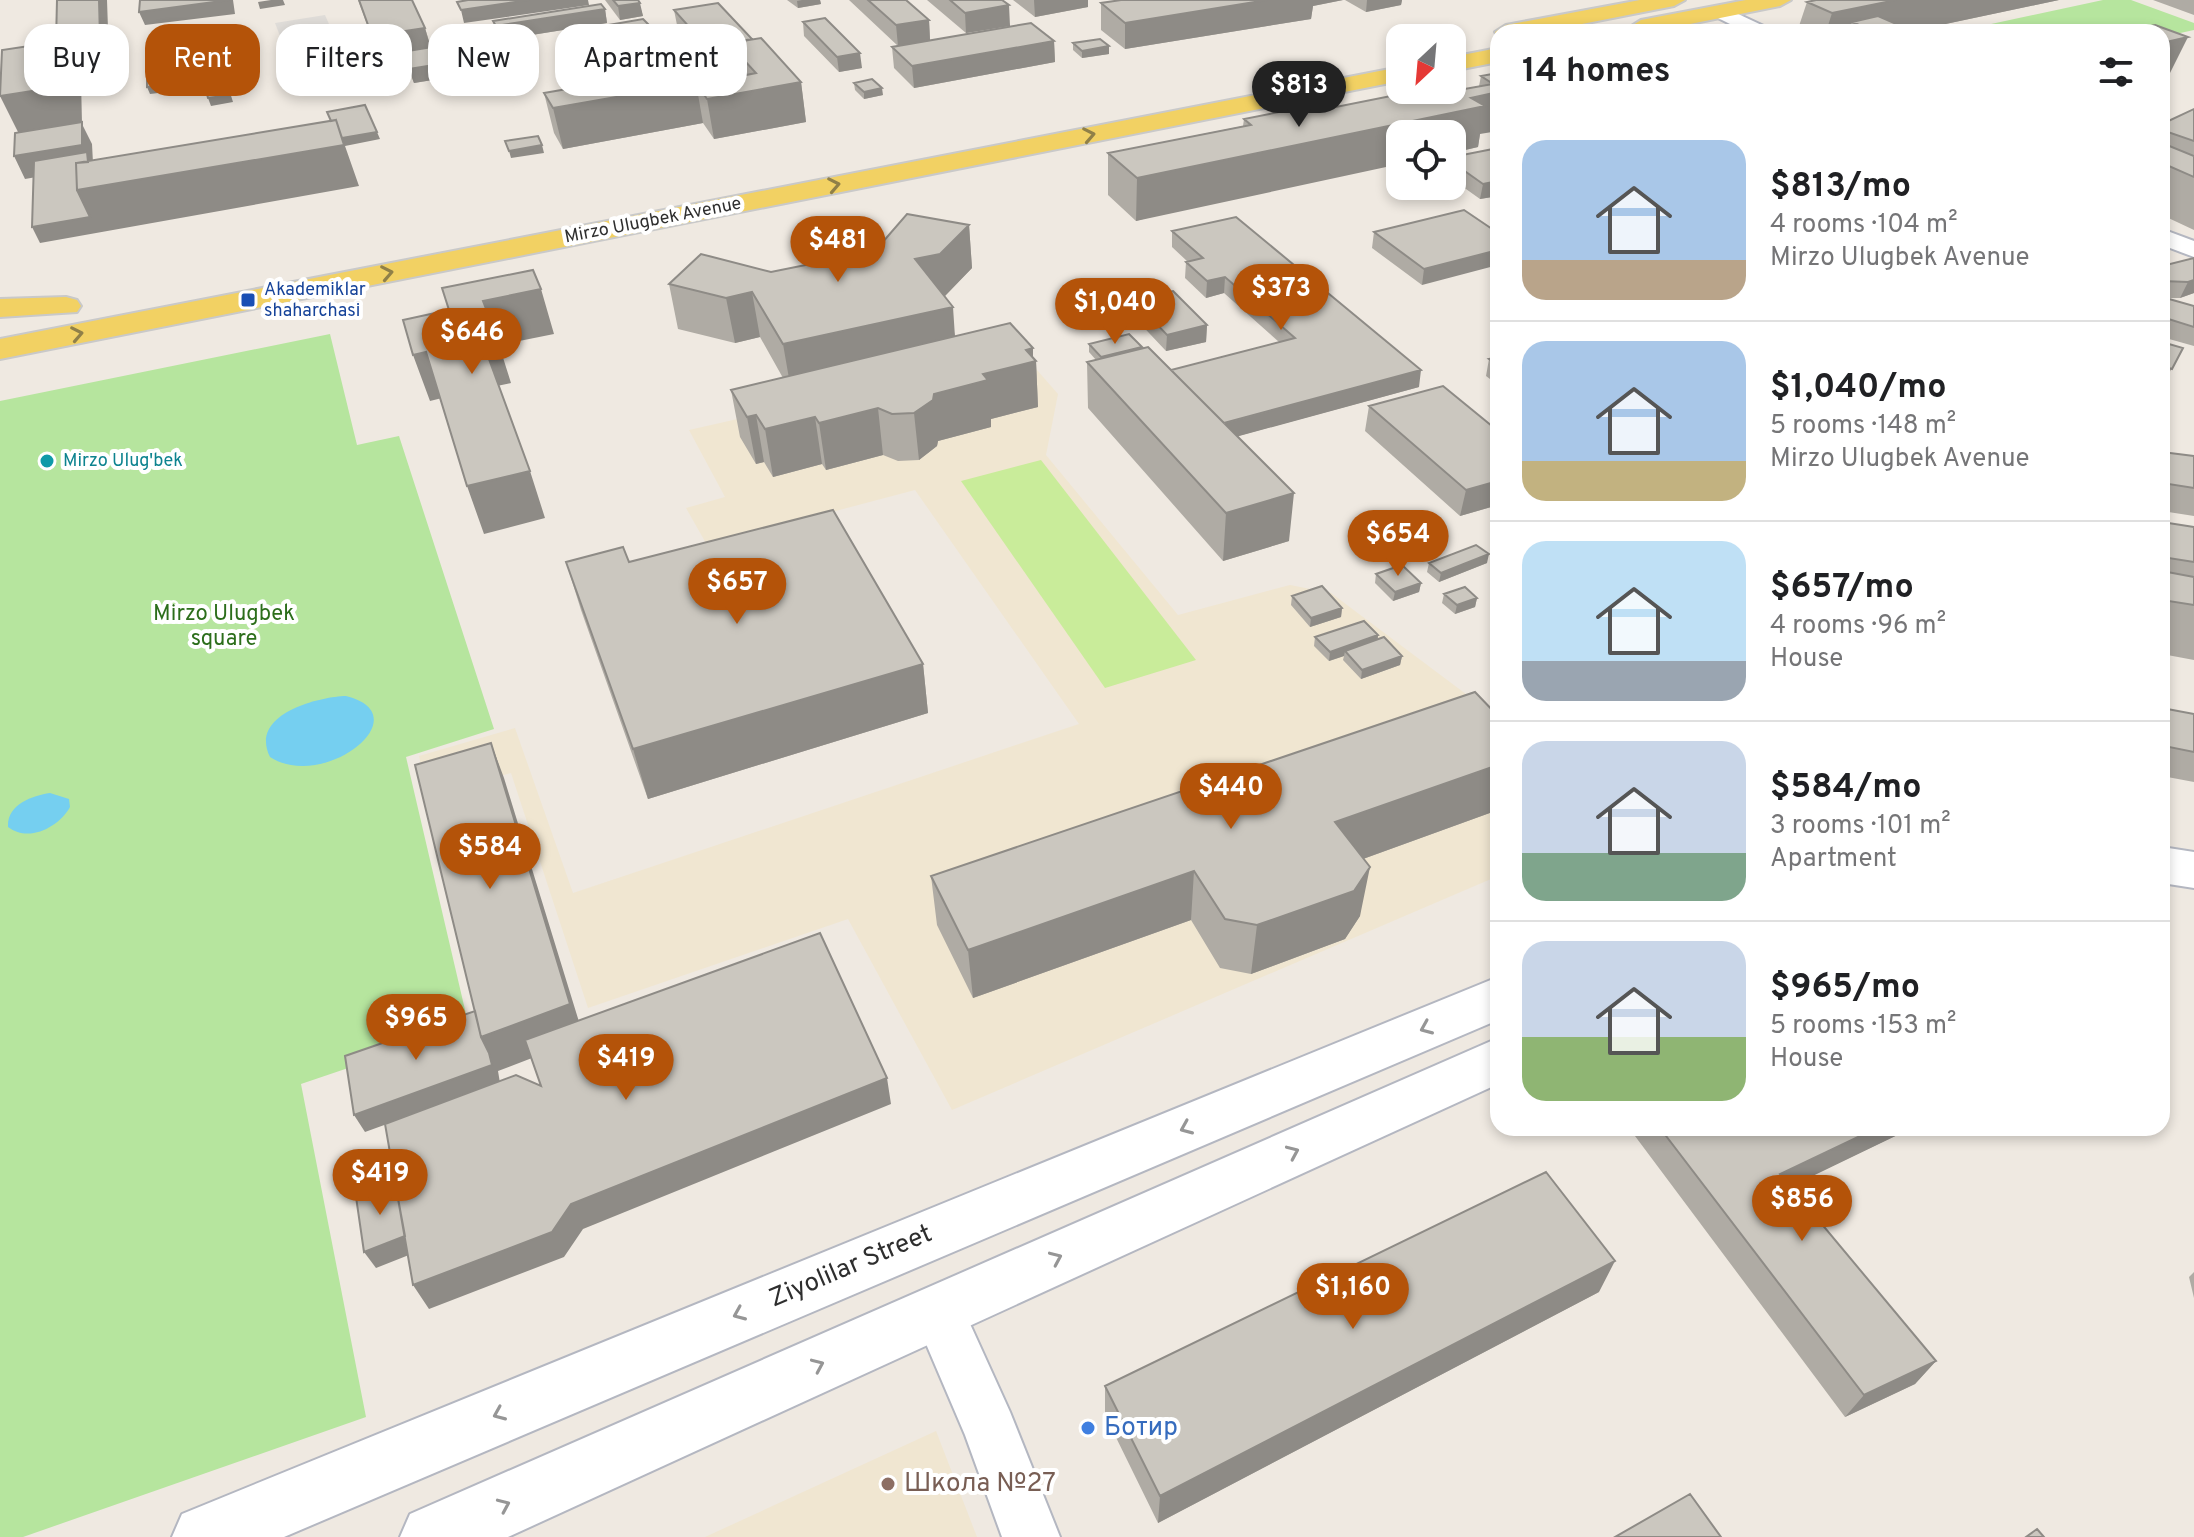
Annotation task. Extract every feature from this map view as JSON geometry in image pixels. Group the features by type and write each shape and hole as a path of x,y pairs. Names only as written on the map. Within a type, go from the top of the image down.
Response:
{"main road":[{"path":"1549,24 1650,5 1721,12 1780,0"},
{"path":"1640,24 1678,10"},
{"path":"1466,40 1490,35"},
{"name":"Mirzo Ulugbek Avenue","path":"752,176 1386,55"},
{"path":"1466,61 1490,57"},
{"name":"Mirzo Ulugbek Avenue","path":"0,349 1386,77"},
{"path":"239,273 521,219"},
{"path":"0,319 98,300"},
{"path":"0,308 66,306"},
{"path":"2170,866 2194,870"},
{"path":"2170,897 2194,900"},
{"name":"Ziyolilar Street","path":"205,1537 1490,1001"},
{"path":"433,1537 1490,1064"}],"street":[{"path":"1721,12 1745,24"},
{"path":"2170,240 2194,250"},
{"path":"938,1311 991,1431 1031,1537"}],"shaded area":[{"path":"325,15 329,24 276,26 275,23"},
{"path":"1023,354 1058,394 1046,455 1178,615 1290,585 1331,593 1490,712 1490,879 952,1110 848,919 588,1008 511,773 428,797 419,756 515,728 573,893 1079,724 915,490 707,545 686,508 725,497 689,430"},
{"name":"Школа №27","path":"936,1431 977,1537 705,1537"}],"green space":[{"path":"2103,0 2131,0 2194,23 2194,30 2170,35 2170,24 1991,24"},
{"name":"Mirzo Ulugbek square","path":"330,334 357,445 399,436 494,729 406,757 469,1027 301,1084 366,1417 23,1537 0,1537 0,401"},
{"path":"1041,460 1196,660 1105,688 961,481"}],"water":[{"path":"346,696 367,706 374,718 370,733 357,747 338,758 315,765 292,765 270,757 266,742 269,730 277,720 303,705"},
{"path":"50,793 69,799 70,807 59,821 34,833 16,832 8,827 12,812 22,802"}],"building":[{"path":"57,0 99,0 100,24 56,24"},
{"path":"140,0 229,0 139,12"},
{"path":"359,0 412,0 425,28 412,30 412,24 368,24"},
{"path":"529,0 461,10 457,2"},
{"path":"613,0 638,0 640,3 618,6"},
{"path":"868,0 906,0 929,20 896,25"},
{"path":"950,0 1002,0 1009,5 965,13"},
{"path":"1121,0 1267,0 1125,23 1101,3"},
{"path":"1896,0 1832,13 1807,2"},
{"path":"718,3 738,24 686,24 674,10"},
{"path":"601,4 605,9 509,24 495,24 493,21"},
{"path":"1878,16 1896,24 1857,24 1852,22"},
{"path":"825,18 860,53 837,57 803,22"},
{"path":"643,19 648,24 614,24"},
{"path":"1031,23 1054,41 912,66 892,47"},
{"path":"2170,30 2188,37 2170,41"},
{"path":"761,38 801,82 747,92 747,75 756,73 747,63 747,40"},
{"path":"1100,39 1109,46 1082,51 1073,43"},
{"path":"24,47 24,92 0,96 2,50"},
{"path":"428,48 428,66 412,69 412,50"},
{"path":"872,79 882,88 864,92 854,83"},
{"path":"1490,85 1490,94 1471,98 1485,106 1417,120 1386,120 1386,126 1137,178 1108,153 1251,125 1244,119 1319,104 1326,109 1386,97 1386,104 1466,104 1466,89"},
{"path":"555,91 555,96 622,96 553,108 544,93"},
{"path":"365,105 377,132 342,138 336,120 331,121 327,112"},
{"path":"2194,109 2194,141 2170,133 2170,120"},
{"path":"336,120 344,145 77,190 76,163"},
{"path":"82,122 82,145 14,156 15,133"},
{"path":"538,136 542,145 509,151 505,141"},
{"path":"2170,146 2194,156 2194,177 2170,166"},
{"path":"1490,150 1490,183 1483,184 1466,172 1466,154"},
{"path":"87,152 88,162 76,163 77,190 90,217 32,227 34,161"},
{"path":"1464,210 1490,228 1490,252 1424,269 1374,232"},
{"path":"907,214 969,225 940,254 915,259 953,307 783,344 752,292 726,298 669,284 701,254 771,272 875,251"},
{"path":"1236,217 1421,370 1224,423 1171,370 1295,338 1225,277 1207,281 1186,262 1203,258 1172,231"},
{"path":"2194,258 2194,280 2170,281 2170,264"},
{"path":"533,270 541,289 483,301 497,337 482,340 530,471 467,486 426,352 413,355 403,320 449,310 442,288"},
{"path":"1173,291 1207,325 1167,335 1133,299"},
{"path":"2170,299 2194,306 2194,327 2170,320"},
{"path":"1010,323 1033,348 1026,350 1036,361 983,374 988,380 934,394 933,400 914,413 892,414 878,408 819,423 815,417 765,429 756,415 747,417 731,390"},
{"path":"1129,334 1142,347 1101,357 1089,344"},
{"path":"2170,344 2183,348 2170,368"},
{"path":"1148,347 1294,493 1226,513 1087,362"},
{"path":"1443,386 1490,424 1490,483 1466,490 1369,406"},
{"path":"2170,453 2194,456 2194,488 2170,484"},
{"path":"833,510 923,664 633,749 566,562 623,547 629,562"},
{"path":"2170,523 2194,527 2194,562 2170,558"},
{"path":"1476,545 1489,554 1441,573 1429,563"},
{"path":"1402,565 1421,583 1395,592 1376,574"},
{"path":"2170,572 2194,577 2194,605 2170,601"},
{"path":"1322,586 1342,608 1311,618 1292,596"},
{"path":"1465,587 1477,598 1457,605 1444,594"},
{"path":"1364,621 1378,635 1330,652 1315,637"},
{"path":"1384,637 1402,656 1362,670 1345,651"},
{"path":"1475,692 1490,708 1490,768 1335,822 1370,867 1354,891 1257,925 1225,919 1194,871 968,950 931,876"},
{"path":"2170,710 2194,714 2194,752 2170,747"},
{"path":"491,743 570,1004 481,1037 415,765"},
{"path":"820,933 887,1078 571,1204 552,1232 413,1285 385,1124 516,1075 541,1086 525,1040"},
{"path":"475,1011 492,1065 354,1115 345,1056"},
{"path":"1666,1136 1860,1136 1780,1174 1936,1361 1864,1395"},
{"path":"1546,1172 1615,1261 1160,1496 1105,1386"},
{"path":"395,1182 405,1236 364,1252 356,1197"},
{"path":"1690,1494 1721,1537 1615,1537"},
{"path":"2037,1529 2044,1537 2026,1537"}],"place":[{"name":"Akademiklar shaharchasi","path":"248,300"},
{"name":"Mirzo Ulug'bek","path":"47,461"},
{"name":"Ботир","path":"1088,1428"},
{"name":"Школа №27","path":"888,1484"}]}
